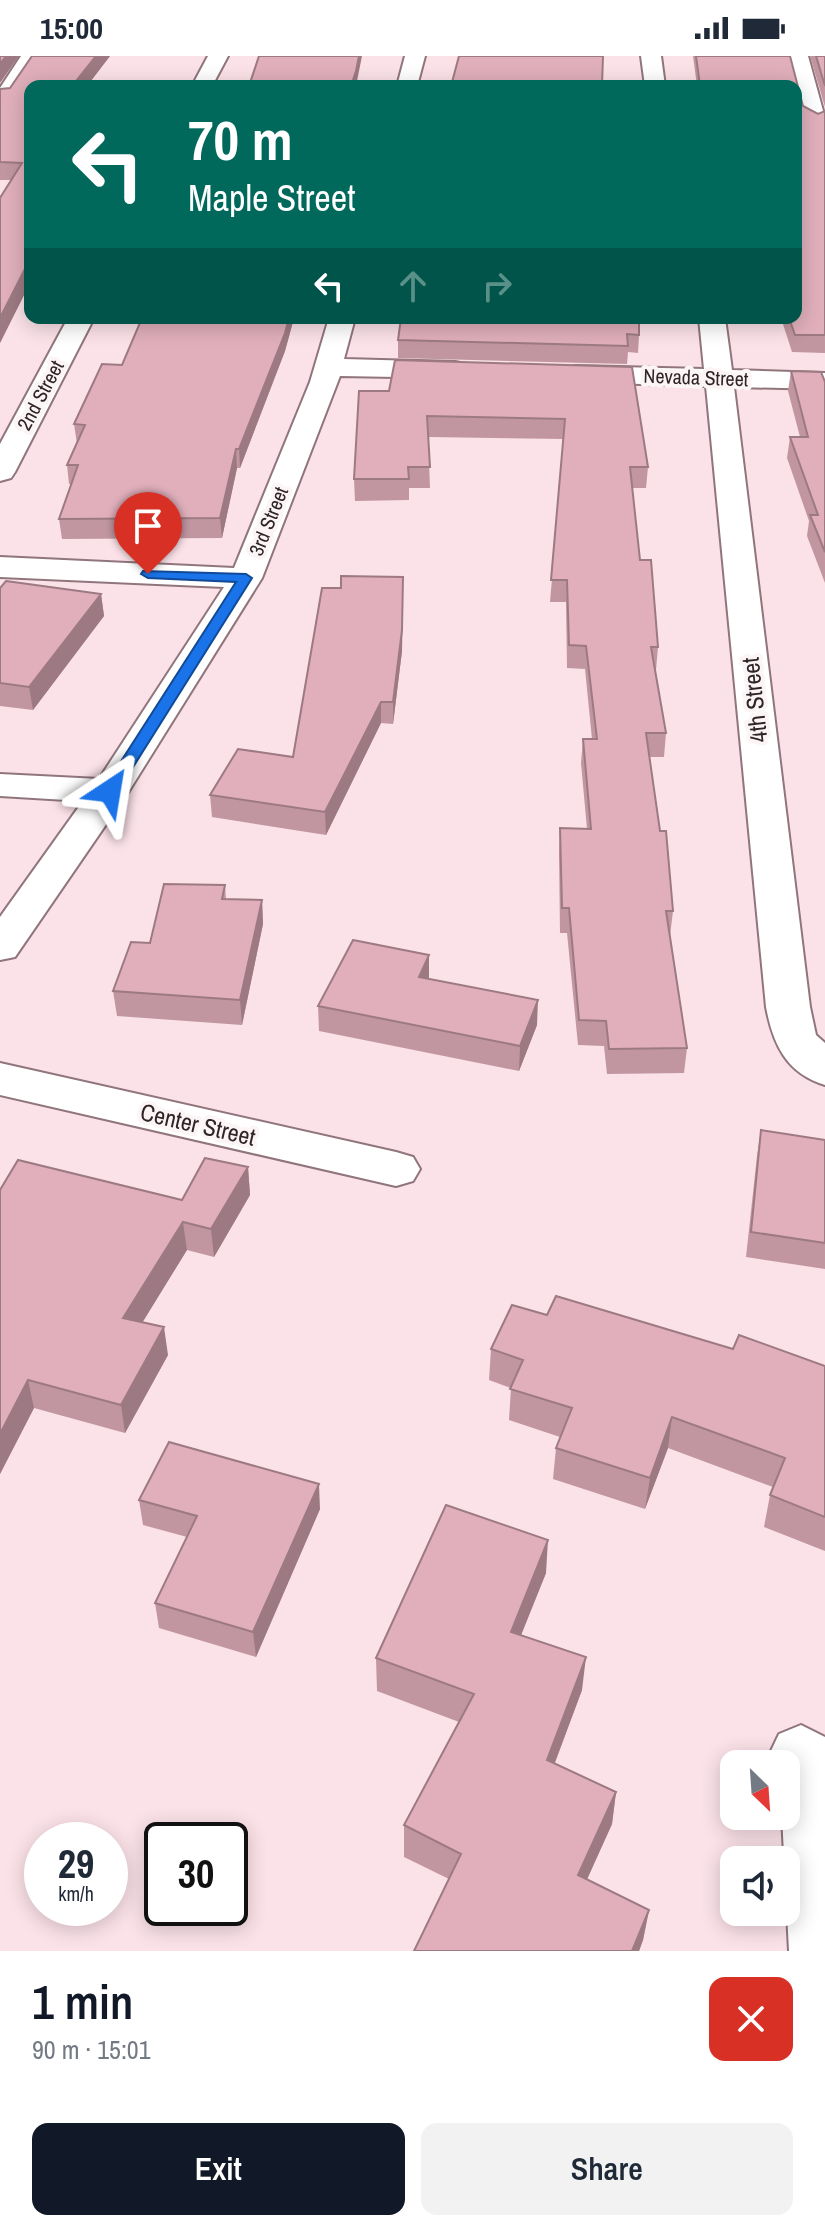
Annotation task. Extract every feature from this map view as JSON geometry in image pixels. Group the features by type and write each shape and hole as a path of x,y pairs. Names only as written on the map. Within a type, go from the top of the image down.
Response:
{"street":[{"path":"13,103 31,56"},
{"path":"205,80 218,56"},
{"path":"409,80 415,56"},
{"path":"651,56 654,80"},
{"path":"798,56 812,120"},
{"name":"2nd Street","path":"0,472 78,324"},
{"name":"3rd Street","path":"0,947 110,791 246,578 328,367 340,324"},
{"name":"4th Street","path":"713,324 788,1007 795,1041 825,1069"},
{"path":"328,367 474,371"},
{"name":"Nevada Street","path":"553,373 825,381"},
{"path":"8,396 39,397"},
{"path":"0,567 246,578"},
{"path":"0,785 110,791"},
{"name":"Center Street","path":"0,1079 396,1169"},
{"path":"801,1755 818,1830 823,1951"}],"building":[{"path":"32,56 96,56 77,80 24,80 24,271 0,318 0,198 22,163 0,162 0,89 10,88"},
{"path":"259,56 359,56 353,80 251,80"},
{"path":"459,56 603,56 602,80 453,80"},
{"path":"696,56 790,56 796,80 699,80"},
{"path":"816,56 825,56 825,86"},
{"path":"802,102 803,106 818,114 825,111 825,335 795,335 791,324 802,324"},
{"path":"139,324 287,324 239,449 236,449 220,518 59,519 78,465 67,465 85,425 74,424 102,364 122,365"},
{"path":"400,324 639,324 639,335 627,334 628,346 398,340"},
{"path":"395,360 632,367 648,467 630,467 640,560 651,560 658,647 651,647 666,733 646,733 660,831 666,831 673,911 666,911 687,1048 609,1049 606,1021 579,1020 569,908 562,908 560,828 591,829 583,739 597,739 586,646 569,645 567,580 551,580 565,419 427,416 430,467 408,467 409,479 354,479 359,391 389,391"},
{"path":"791,371 821,372 825,382 825,552 810,515 818,515 790,437 808,437"},
{"path":"341,576 403,577 402,630 393,702 381,702 325,812 210,795 238,749 293,757 322,588 341,588"},
{"path":"6,581 101,594 29,687 0,683 0,588"},
{"path":"164,884 225,885 222,899 262,900 240,1000 113,991 131,942 150,943"},
{"path":"353,940 429,955 419,977 538,1000 520,1046 318,1006"},
{"path":"761,1130 825,1140 825,1243 751,1232"},
{"path":"205,1158 248,1167 211,1229 183,1222 123,1318 164,1327 121,1405 28,1380 0,1434 0,1190 18,1160 182,1200"},
{"path":"556,1296 733,1349 739,1335 825,1366 825,1517 770,1495 785,1458 672,1417 650,1478 556,1448 572,1408 510,1389 523,1360 491,1349 512,1305 547,1315"},
{"path":"169,1442 319,1484 253,1632 155,1603 197,1516 139,1500"},
{"path":"446,1505 548,1540 511,1632 586,1657 547,1760 616,1792 578,1875 649,1910 632,1951 414,1951 461,1854 404,1825 474,1694 376,1658"}],"route":[{"path":"110,791 246,578 148,574"}]}
